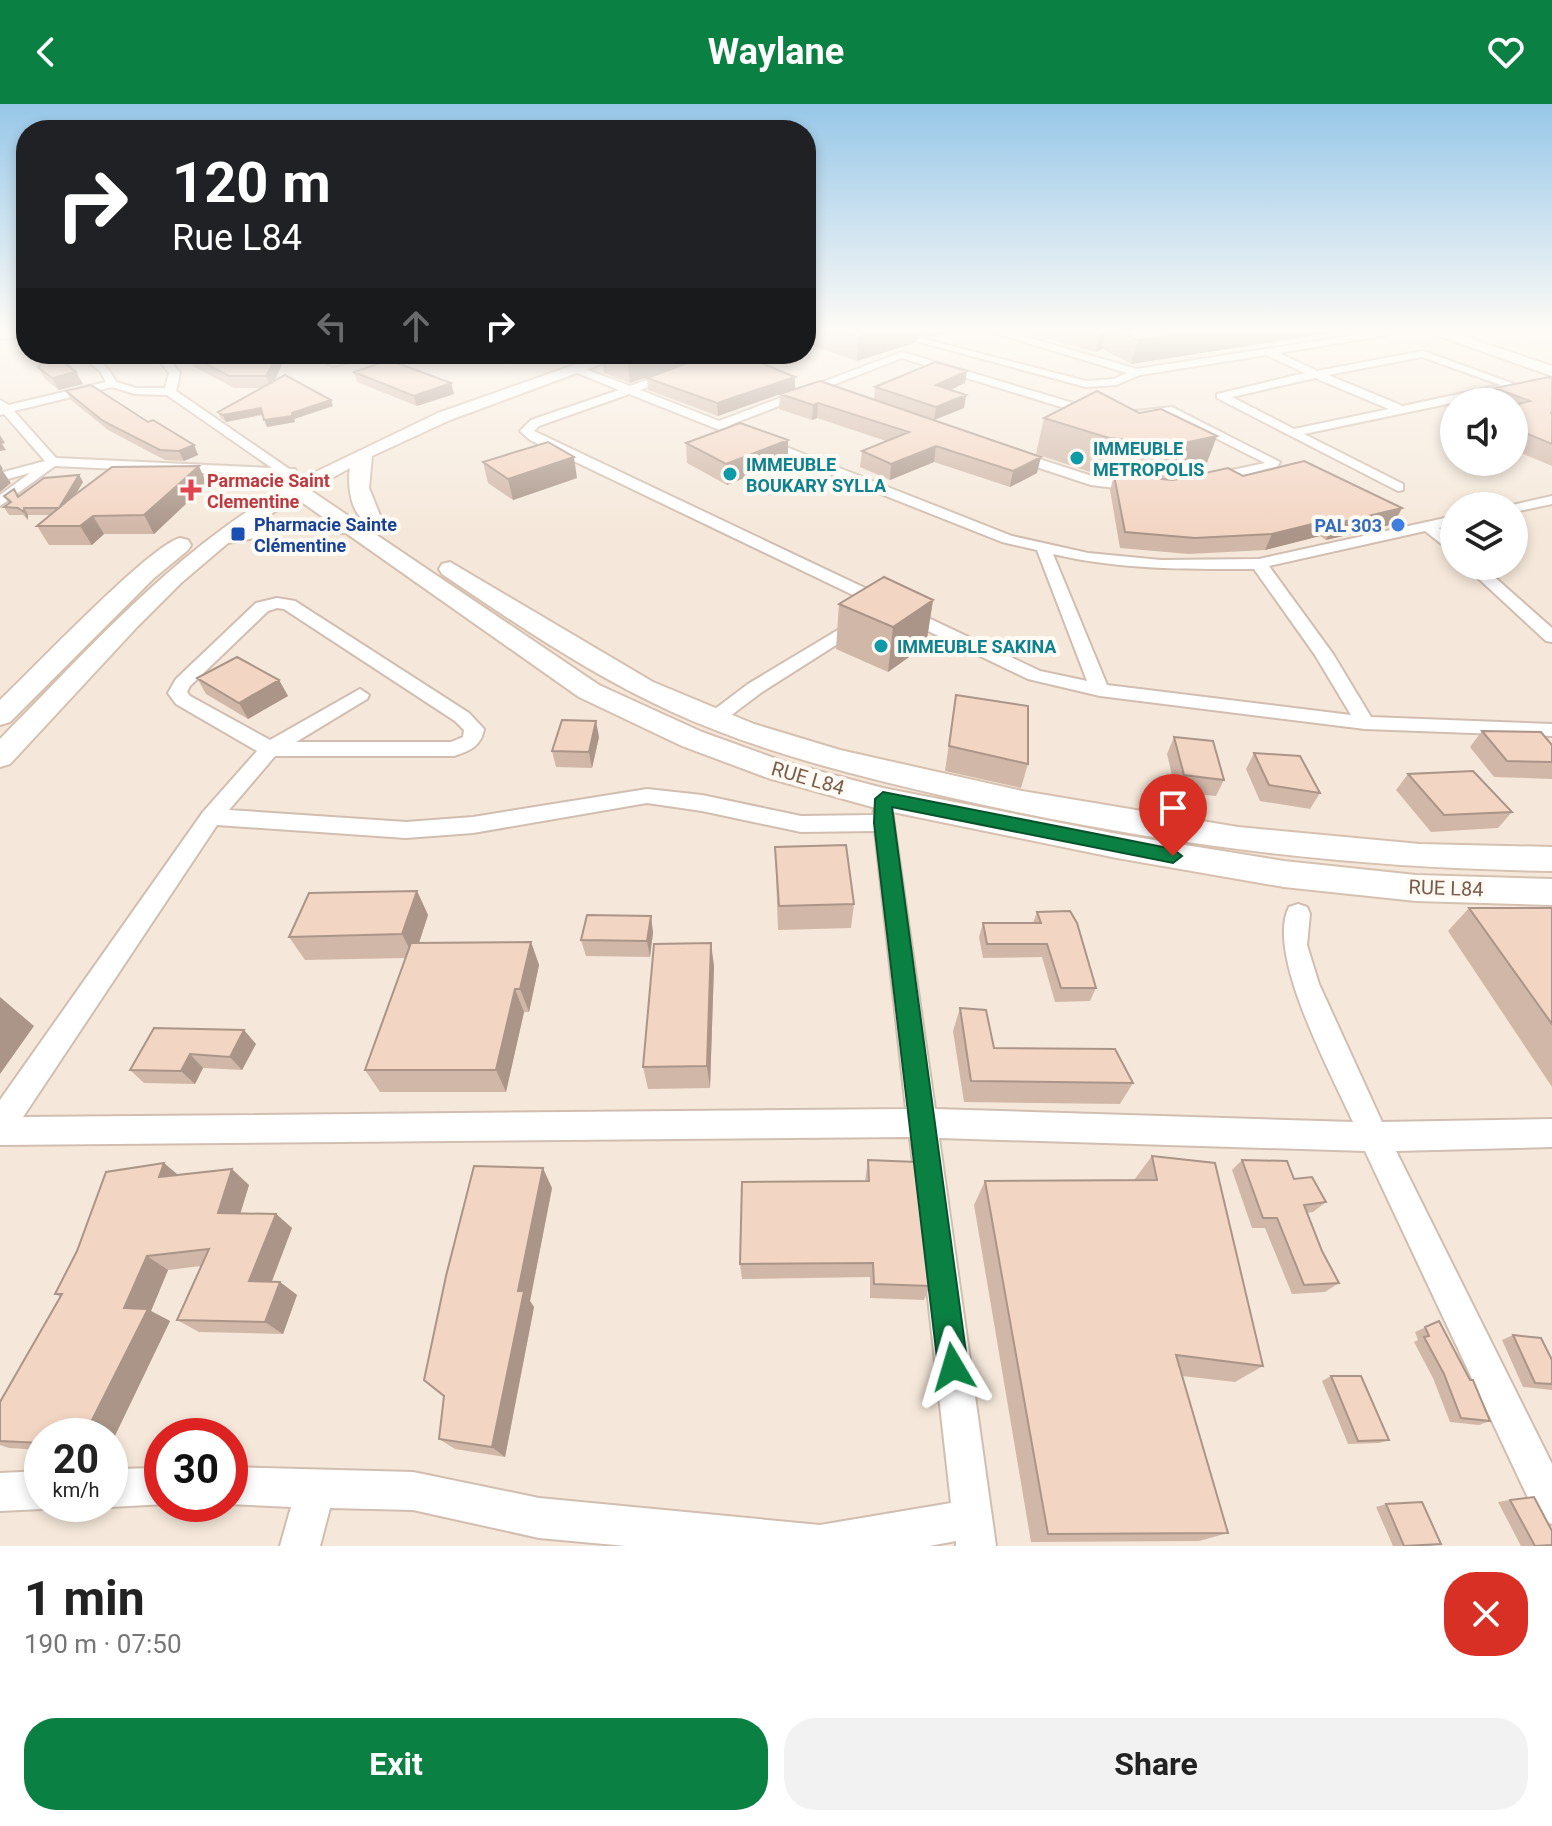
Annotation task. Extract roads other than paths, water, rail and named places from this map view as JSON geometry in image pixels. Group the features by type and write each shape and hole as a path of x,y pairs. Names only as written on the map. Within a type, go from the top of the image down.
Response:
{"main road":[{"path":"0,757 173,578 217,541 301,480 396,425 469,397"},
{"path":"0,716 145,574 220,513 498,397"},
{"path":"361,523 356,478 363,456"},
{"name":"RUE L84","path":"301,480 589,691 692,739 883,811 1284,874 1416,888 1552,892"},
{"path":"217,541 288,526 361,523 589,659 714,719 893,774 1100,819 1346,851 1403,856 1552,859"}],"street":[{"path":"52,397 3,408 52,462"},
{"path":"178,397 301,480"},
{"path":"604,397 535,423 526,431 1034,675 1100,690 1365,723 1552,730"},
{"path":"649,397 1007,539 1044,550 1124,563 1224,567 1259,564 1440,523"},
{"path":"722,424 793,397"},
{"path":"1043,397 1110,418 1168,409 1273,462 1271,466 1198,481"},
{"path":"1223,397 1398,487"},
{"path":"1371,397 1401,410"},
{"path":"1291,433 1463,397"},
{"path":"993,448 1096,482 1152,487"},
{"path":"0,477 52,462 301,480"},
{"path":"0,502 52,462"},
{"path":"1528,505 1552,500"},
{"path":"1428,526 1440,537"},
{"path":"1044,550 1100,690"},
{"path":"1259,564 1324,654 1365,723"},
{"path":"1489,580 1552,637"},
{"path":"277,603 289,605 462,717 474,729 472,740 454,749 270,749 183,700 177,693 183,683 262,607 277,603"},
{"path":"714,719 755,688 885,606"},
{"path":"0,1125 211,817 270,749 360,695"},
{"path":"211,817 406,830 473,825 647,796 702,803 801,824 883,811 974,1533 820,1545 539,1518 413,1491 248,1486"},
{"path":"1298,914 1295,945 1306,984 1374,1137 1552,1505"},
{"path":"0,1131 922,1123 1374,1137 1552,1133"},
{"path":"300,1546 316,1488"},
{"path":"0,1492 24,1491"}],"place":[{"name":"IMMEUBLE METROPOLIS","path":"1077,458"},
{"name":"IMMEUBLE BOUKARY SYLLA","path":"730,474"},
{"name":"Parmacie Saint Clementine","path":"191,490"},
{"name":"PAL 303","path":"1398,525"},
{"name":"Pharmacie Sainte Clémentine","path":"238,534"},
{"name":"IMMEUBLE SAKINA","path":"881,646"}]}
